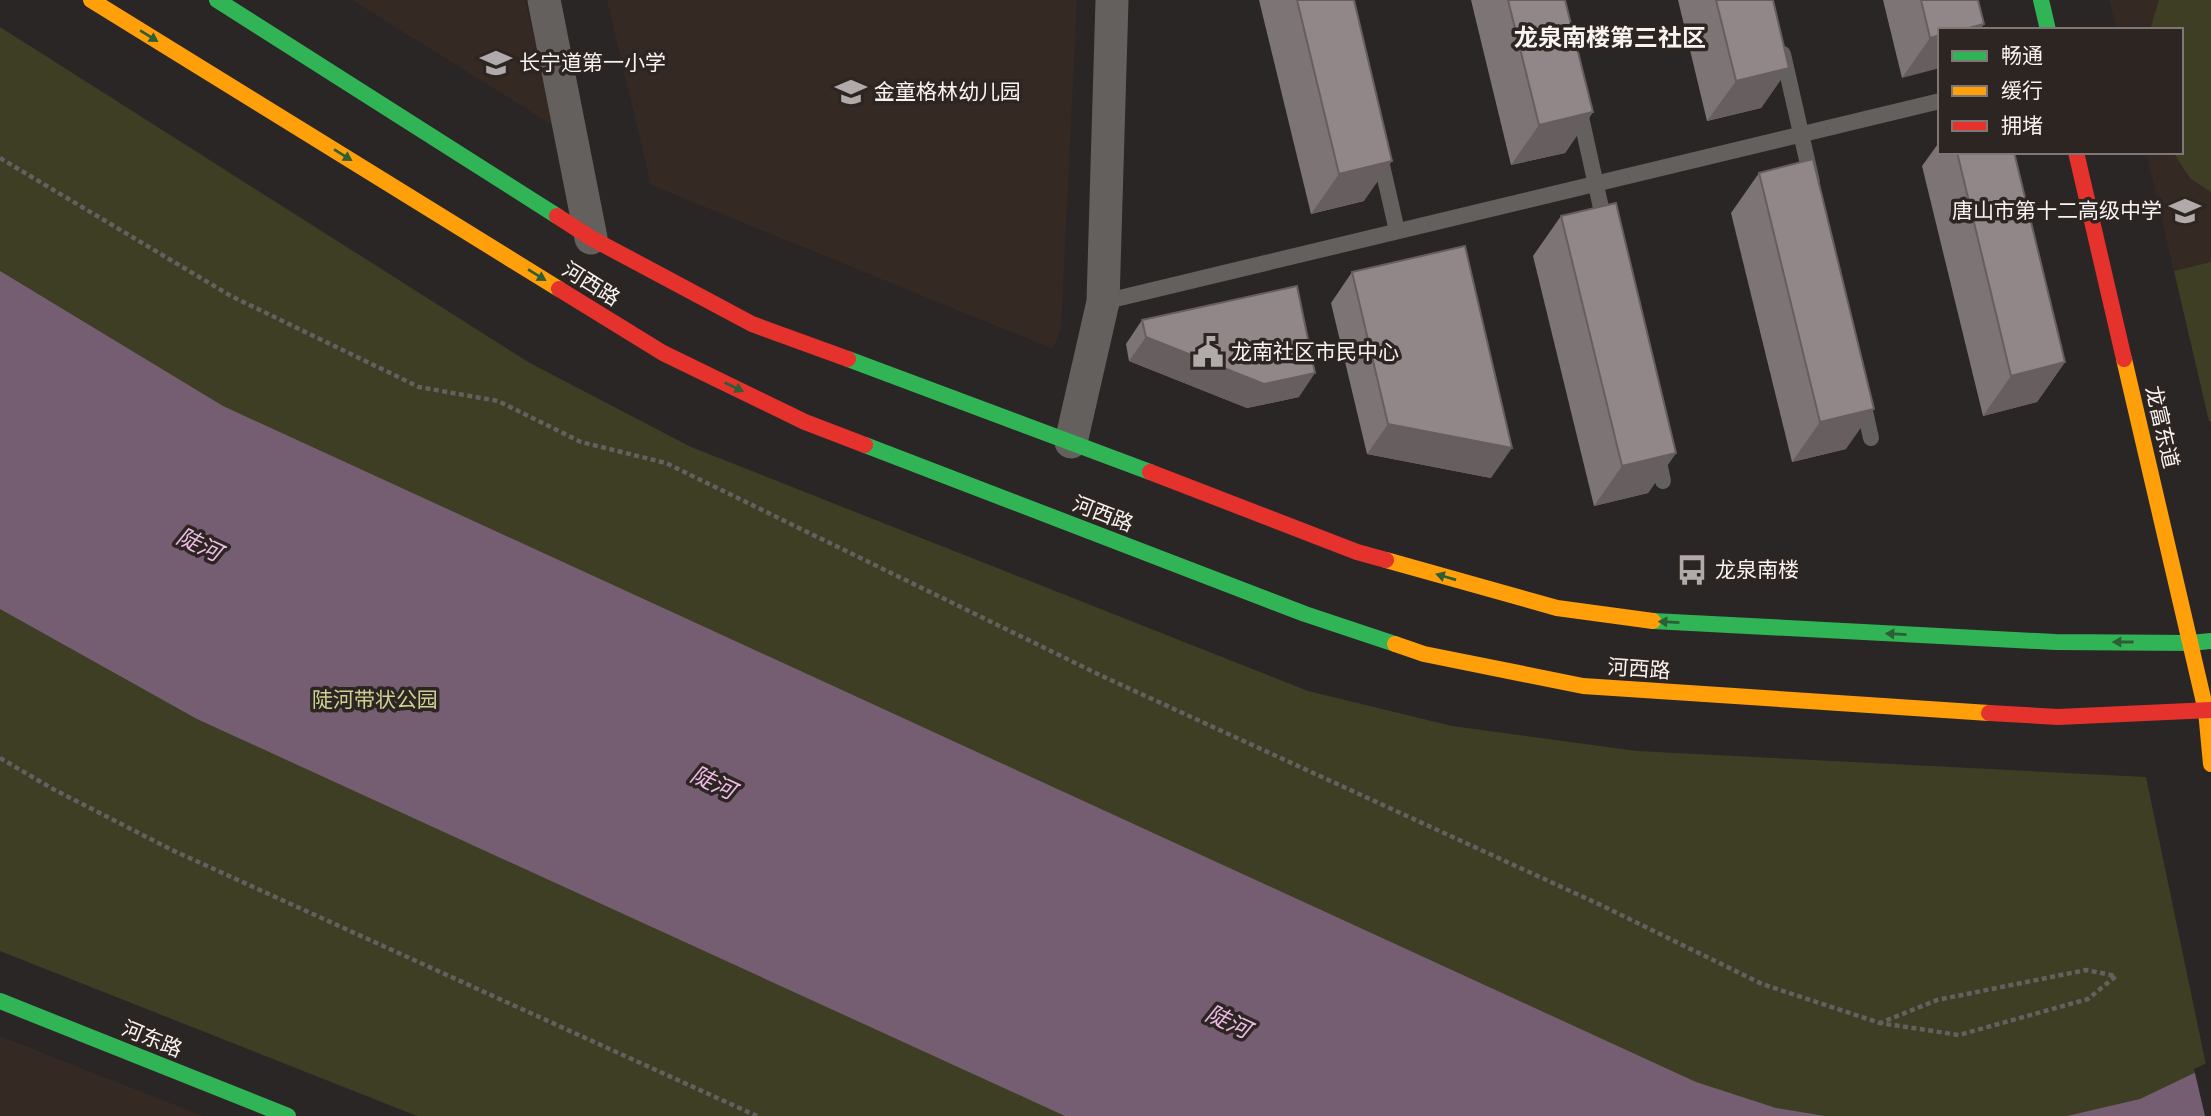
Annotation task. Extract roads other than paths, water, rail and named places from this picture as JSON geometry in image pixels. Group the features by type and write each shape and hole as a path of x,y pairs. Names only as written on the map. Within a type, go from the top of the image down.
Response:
{"main road":[{"name":"河西路","path":"91,0 663,353 805,422 1305,614 1411,650 1583,686 2058,717 2209,715"},
{"name":"河西路","path":"217,0 591,238 752,324 1357,552 1557,608 1649,621 2055,642 2211,641"},
{"path":"2041,0 2048,28"},
{"name":"龙富东道","path":"2076,154 2209,715 2211,764"},
{"path":"2191,643 2211,626"},
{"name":"河东路","path":"0,1001 288,1116"}],"street":[{"path":"544,0 591,238"},
{"path":"1071,442 1103,302 1112,0"}],"lane":[{"path":"1780,40 1816,200"},
{"path":"1575,92 1608,237"},
{"path":"1103,302 1938,101"},
{"path":"1375,136 1397,231"},
{"path":"1859,385 1871,438"},
{"path":"1654,440 1663,481"}],"water":[{"name":"陡河","path":"0,271 223,406 1696,1082 1776,1108 1825,1116 1065,1116 197,719 0,609"},
{"path":"2211,1065 2211,1116 2067,1116 2140,1099"}],"place":[{"name":"长宁道第一小学","path":"496,63"},
{"name":"金童格林幼儿园","path":"851,92"},
{"name":"唐山市第十二高级中学","path":"2185,211"},
{"name":"龙南社区市民中心","path":"1208,352"},
{"name":"龙泉南楼","path":"1692,570"}],"district":[{"name":"龙泉南楼第三社区","path":"1610,38"}],"park label":[{"name":"陡河带状公园","path":"375,700"}]}
